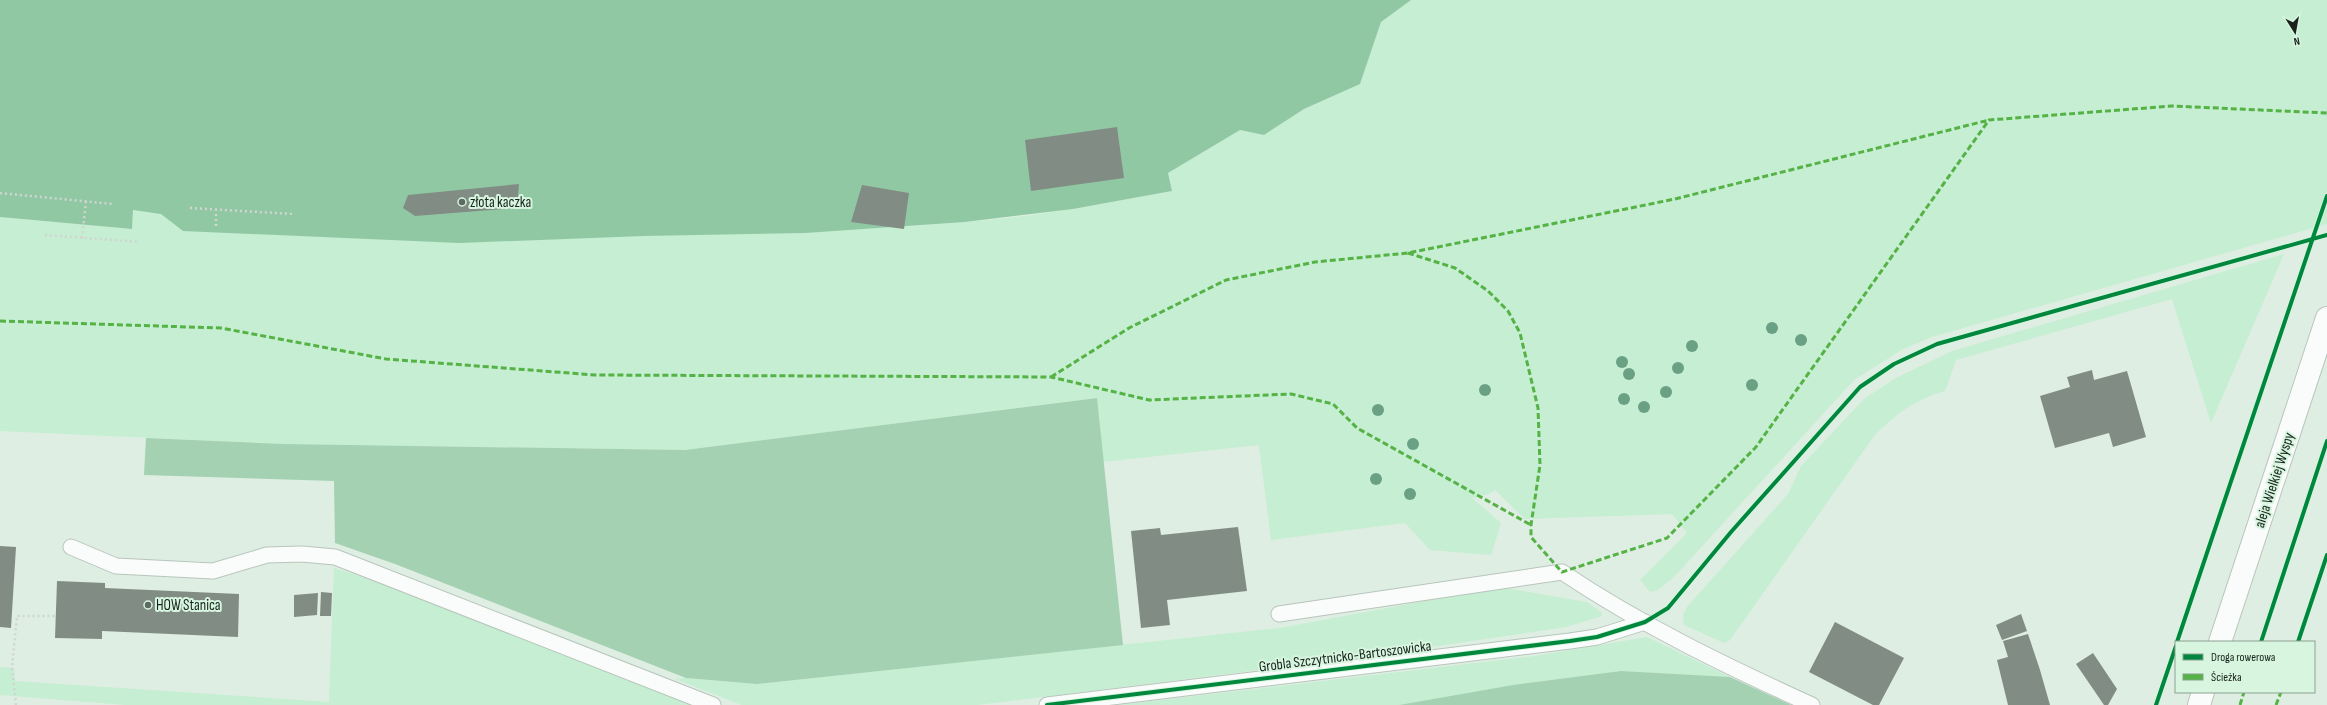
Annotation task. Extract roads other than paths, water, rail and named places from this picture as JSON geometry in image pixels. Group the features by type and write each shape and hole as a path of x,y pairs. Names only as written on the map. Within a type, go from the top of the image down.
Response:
{"main road":[{"name":"aleja Wielkiej Wyspy","path":"2220,641 2327,318"},
{"path":"2199,705 2203,693"}],"lane":[{"path":"71,547 116,566 213,572 267,555 302,554 335,557 713,705"},
{"path":"1279,614 1562,572 1604,600 1644,622 1733,669 1812,705"},
{"name":"Grobla Szczytnicko-Bartoszowicka","path":"1047,705 1570,641 1597,637 1644,622"}],"place":[{"name":"złota kaczka","path":"462,202"},
{"name":"HOW Stanica","path":"148,605"}]}
